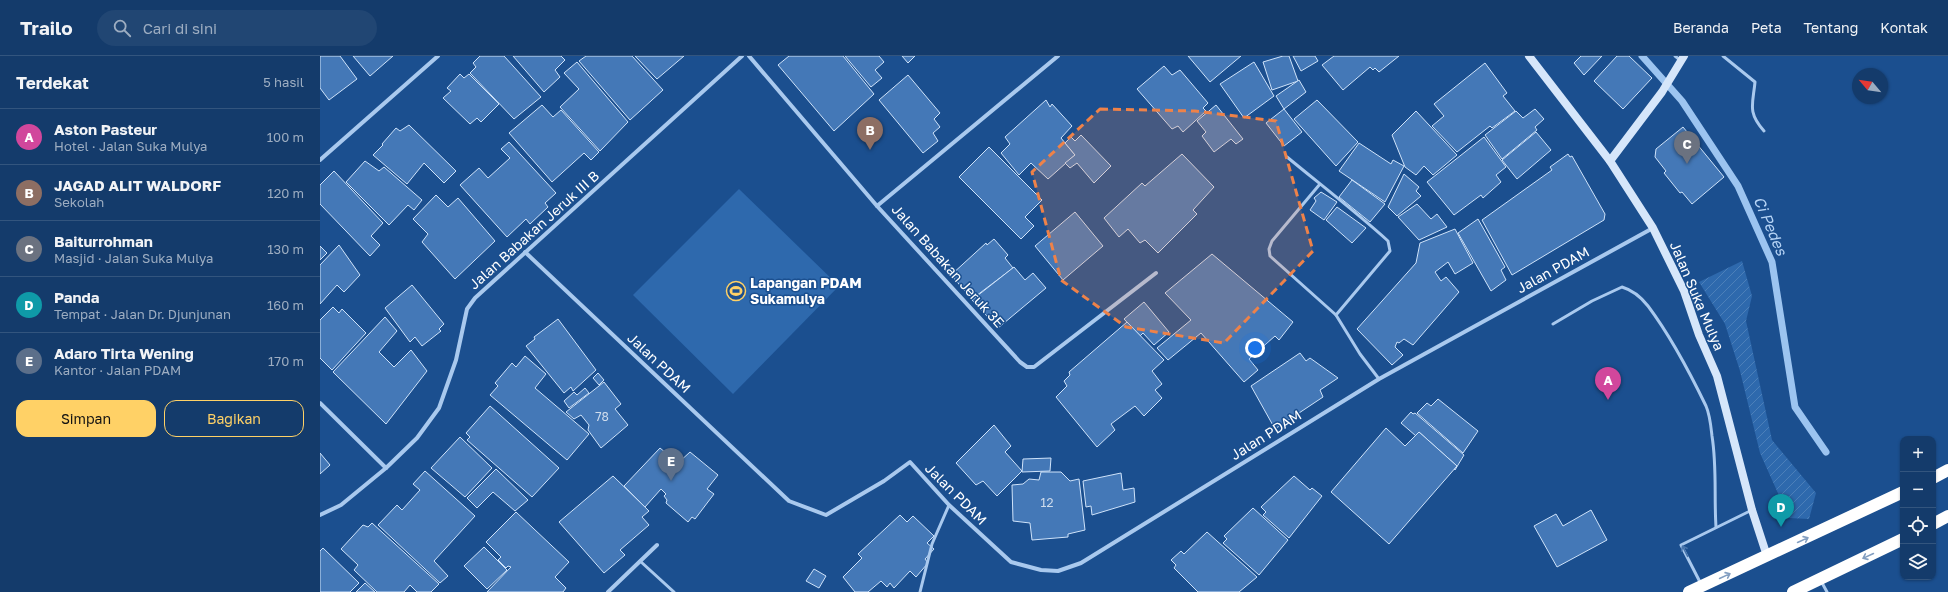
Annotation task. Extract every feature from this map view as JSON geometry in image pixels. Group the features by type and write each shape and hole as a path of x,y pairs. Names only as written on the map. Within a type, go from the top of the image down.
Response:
{"highway":[{"path":"1936,476 1948,470"},
{"path":"1689,592 1900,493"},
{"path":"1936,522 1948,516"},
{"path":"1793,592 1900,540"}],"street":[{"path":"320,160 438,56"},
{"name":"Jalan Babakan Jeruk III B","path":"320,515 341,505 386,468 417,438 439,408 456,360 467,309 475,298 742,56"},
{"name":"Jalan Babakan Jeruk 3E","path":"749,56 877,206 1020,362 1027,367 1034,368 1156,273"},
{"path":"877,206 1058,56"},
{"name":"Jalan Suka Mulya","path":"1530,56 1610,161 1653,228 1684,292 1699,335 1717,376 1752,510 1767,556"},
{"path":"1610,161 1662,92 1674,74 1680,58"},
{"name":"Jalan PDAM","path":"525,252 789,502 826,515 884,481 910,462 949,505 1011,562 1041,570 1058,571 1081,563 1379,378 1653,228"},
{"path":"320,403 386,468"},
{"path":"608,592 657,545"}],"lane":[{"path":"1723,56 1755,82 1752,101 1754,120 1764,131"},
{"path":"1287,157 1388,242 1391,247 1390,251 1336,315"},
{"path":"1320,184 1272,241 1269,249 1270,256 1336,315 1360,354 1379,378"},
{"path":"1553,324 1592,301 1622,286 1631,290 1647,306 1674,348 1706,408 1712,435 1717,471 1714,501 1716,527"},
{"path":"920,592 932,544 949,505"},
{"path":"1702,586 1681,545 1752,510"},
{"path":"640,561 674,592"},
{"path":"1820,579 1827,592"}],"highlighted area":[{"path":"1100,109 1195,111 1276,121 1313,251 1224,343 1126,327 1061,280 1032,172"}],"shaded area":[{"name":"Lapangan PDAM Sukamulya","path":"739,189 839,286 733,394 633,295"},
{"path":"1742,261 1752,296 1746,321 1772,440 1816,493 1809,519 1789,518 1760,453 1740,371 1725,324 1699,282"}],"building":[{"path":"320,56 340,56 357,79 329,100 320,88"},
{"path":"353,56 393,56 370,76"},
{"path":"480,56 504,56 541,97 514,119 470,73 476,67 473,63"},
{"path":"513,56 561,56 565,60 555,70 560,77 544,92"},
{"path":"586,56 632,56 663,90 630,120 579,61"},
{"path":"635,56 684,56 657,79"},
{"path":"789,56 843,56 874,94 834,131 778,65"},
{"path":"845,56 879,56 884,62 875,70 882,78 871,87"},
{"path":"902,56 915,56 908,63"},
{"path":"1188,56 1241,56 1210,82"},
{"path":"1283,56 1289,56 1298,81 1272,90 1263,62"},
{"path":"1293,56 1315,56 1318,61 1301,71"},
{"path":"1334,56 1399,56 1379,72 1375,68 1373,70 1370,67 1343,90 1322,65"},
{"path":"1581,56 1602,56 1584,75 1574,63"},
{"path":"1617,56 1629,56 1652,78 1623,109 1594,81"},
{"path":"577,62 628,122 600,151 560,107 579,89 564,73"},
{"path":"1254,62 1274,96 1244,118 1220,84"},
{"path":"1485,63 1507,93 1503,96 1515,111 1492,128 1490,126 1457,152 1432,126 1444,116 1434,104"},
{"path":"1164,66 1172,75 1180,70 1208,103 1203,108 1206,111 1183,132 1178,126 1172,129 1137,89"},
{"path":"460,74 464,78 469,74 499,104 481,122 477,118 470,124 443,98 451,91 447,88"},
{"path":"908,75 940,113 934,119 940,127 933,133 938,141 923,153 879,100"},
{"path":"1299,80 1306,92 1284,109 1276,96"},
{"path":"1046,100 1050,107 1052,104 1072,126 1061,138 1075,155 1048,179 1031,163 1019,175 1001,153 1010,144 1005,137"},
{"path":"1317,100 1358,142 1336,166 1294,119"},
{"path":"542,105 553,117 561,110 599,152 591,160 584,153 552,182 509,133"},
{"path":"1216,105 1243,139 1236,144 1231,139 1214,152 1202,136 1206,132 1197,121"},
{"path":"1284,109 1302,132 1284,146 1266,123"},
{"path":"1535,109 1544,119 1535,127 1537,130 1502,159 1485,135 1516,111 1523,118"},
{"path":"1416,111 1457,155 1433,175 1424,166 1416,175 1405,167 1392,135"},
{"path":"409,125 456,171 444,183 424,163 407,184 373,155 396,128 400,131"},
{"path":"1683,127 1724,177 1692,204 1682,192 1680,193 1664,173 1666,171 1655,157 1656,149"},
{"path":"1536,132 1551,150 1517,179 1502,160"},
{"path":"1081,135 1111,166 1094,183 1077,163 1070,168 1065,163 1075,155 1065,143 1071,137 1075,141"},
{"path":"1484,137 1506,167 1496,175 1501,182 1483,198 1481,195 1454,215 1427,182"},
{"path":"509,142 556,193 545,203 548,207 530,224 526,219 507,237 460,185 479,168 488,178 510,158 501,149"},
{"path":"1359,143 1391,164 1393,160 1404,166 1385,202 1339,171"},
{"path":"989,147 1042,200 1025,217 1034,226 1021,239 959,177"},
{"path":"1182,154 1214,187 1193,210 1197,214 1158,253 1145,240 1140,243 1128,229 1119,237 1104,218 1142,183 1145,186"},
{"path":"1568,154 1570,157 1572,156 1605,214 1604,220 1512,275 1482,220 1552,170 1550,167"},
{"path":"365,161 379,171 384,167 422,200 414,210 408,205 389,225 346,182"},
{"path":"334,171 383,223 371,236 380,245 370,256 320,204 320,185"},
{"path":"1404,174 1419,187 1416,191 1421,196 1397,216 1388,207"},
{"path":"1352,180 1385,204 1370,222 1339,197"},
{"path":"1321,192 1337,202 1324,220 1310,210 1316,201 1314,198"},
{"path":"436,195 448,207 458,198 495,241 455,279 422,242 428,234 413,219"},
{"path":"1417,204 1431,219 1437,214 1447,227 1419,240 1398,217"},
{"path":"1337,207 1366,228 1352,243 1326,220"},
{"path":"1075,212 1103,246 1063,280 1035,246"},
{"path":"1478,219 1505,267 1501,270 1506,280 1491,291 1458,233"},
{"path":"1455,229 1473,263 1455,274 1448,262 1435,272 1441,281 1446,277 1459,292 1413,345 1404,339 1399,343 1397,342 1395,347 1403,355 1392,365 1357,329 1416,263 1420,243"},
{"path":"994,239 1008,255 1005,258 1013,268 972,299 951,275 986,243 987,245"},
{"path":"339,245 360,275 344,292 337,285 320,304 320,265"},
{"path":"320,246 327,253 320,260"},
{"path":"1212,254 1293,322 1279,340 1275,336 1249,359 1258,370 1244,382 1201,333 1168,360 1157,348 1191,320 1165,293"},
{"path":"1014,267 1025,280 1033,273 1046,288 998,328 972,300"},
{"path":"412,285 444,324 439,329 441,331 422,346 415,337 410,342 385,308"},
{"path":"1144,302 1169,332 1154,345 1143,333 1140,336 1124,319"},
{"path":"333,307 339,313 342,309 366,333 332,370 320,358 320,320"},
{"path":"385,317 397,331 379,352 394,367 411,350 427,371 386,424 333,372"},
{"path":"558,319 596,370 573,391 571,387 564,393 526,346 535,339 534,337"},
{"path":"1127,322 1164,360 1152,371 1162,384 1155,390 1162,398 1144,416 1135,406 1111,424 1115,430 1097,447 1056,397 1067,386 1064,381 1070,375 1069,372"},
{"path":"1300,353 1306,361 1310,358 1338,378 1320,390 1323,397 1275,429 1251,386"},
{"path":"525,356 546,374 535,388 589,434 567,460 490,395 498,386 495,383 512,363 516,367"},
{"path":"598,373 604,380 599,385 593,378"},
{"path":"604,382 621,404 615,409 628,425 601,448 588,430 589,425 581,415 574,419 566,412"},
{"path":"585,388 589,393 569,408 564,401 574,392 577,395"},
{"path":"1438,399 1478,431 1463,453 1417,413 1427,403 1431,406"},
{"path":"490,406 559,468 532,497 467,440 470,437 466,433"},
{"path":"1411,412 1413,414 1415,413 1464,455 1455,470 1454,469 1457,466 1419,432 1416,436 1401,423"},
{"path":"994,425 1011,446 1005,452 1022,471 997,496 983,481 976,485 956,463"},
{"path":"1386,428 1405,446 1419,432 1457,466 1389,544 1331,492"},
{"path":"460,437 492,468 465,497 431,468"},
{"path":"660,448 678,463 690,452 718,475 707,489 714,494 695,519 692,517 688,522 666,503 667,500 664,496 666,494 661,489 645,507 624,486"},
{"path":"320,453 330,465 320,474"},
{"path":"1051,458 1050,471 1022,472 1023,459"},
{"path":"496,469 528,500 515,511 493,492 477,508 467,498"},
{"path":"425,471 475,516 434,561 448,576 440,583 378,525 397,505 402,510 420,490 413,484"},
{"path":"1041,472 1061,472 1070,481 1079,479 1085,530 1068,534 1068,537 1032,540 1030,523 1013,521 1012,485 1023,484 1029,479 1039,480"},
{"path":"1121,473 1123,490 1134,488 1135,502 1092,515 1091,506 1086,507 1083,481"},
{"path":"613,476 649,511 642,517 649,525 620,550 625,555 604,573 559,522"},
{"path":"1294,476 1310,490 1312,488 1322,496 1289,538 1263,515 1266,512 1261,507"},
{"path":"1253,508 1288,540 1259,575 1223,543 1227,539 1224,536"},
{"path":"1591,510 1607,540 1557,567 1534,526 1556,514 1563,526"},
{"path":"516,512 569,562 555,577 566,588 563,592 487,592 511,567 508,566 506,568 498,560 501,557 486,542"},
{"path":"900,515 907,522 913,516 934,536 927,543 934,549 925,559 928,563 916,577 910,571 894,588 890,583 887,587 881,581 868,592 855,592 843,577 862,558 858,554"},
{"path":"372,523 439,584 431,592 417,592 410,585 404,592 377,592 354,570 358,565 341,549 363,525 368,527"},
{"path":"1207,532 1257,577 1239,592 1198,592 1174,568 1176,565 1171,560 1181,551 1184,554"},
{"path":"484,547 507,570 487,589 464,566"},
{"path":"323,548 359,583 350,592 320,592 320,551"},
{"path":"814,569 826,576 819,588 806,581"},
{"path":"365,583 375,592 356,592"}],"waterway":[{"name":"Ci Pedes","path":"1642,56 1682,101 1738,186 1772,262 1795,407 1826,452"}],"place":[{"name":"JAGAD ALIT WALDORF","path":"870,150"},
{"name":"Baiturrohman","path":"1687,164"},
{"name":"Lapangan PDAM Sukamulya","path":"736,291"},
{"name":"Aston Pasteur","path":"1608,400"},
{"name":"Adaro Tirta Wening","path":"671,481"},
{"name":"Panda","path":"1781,527"}]}
